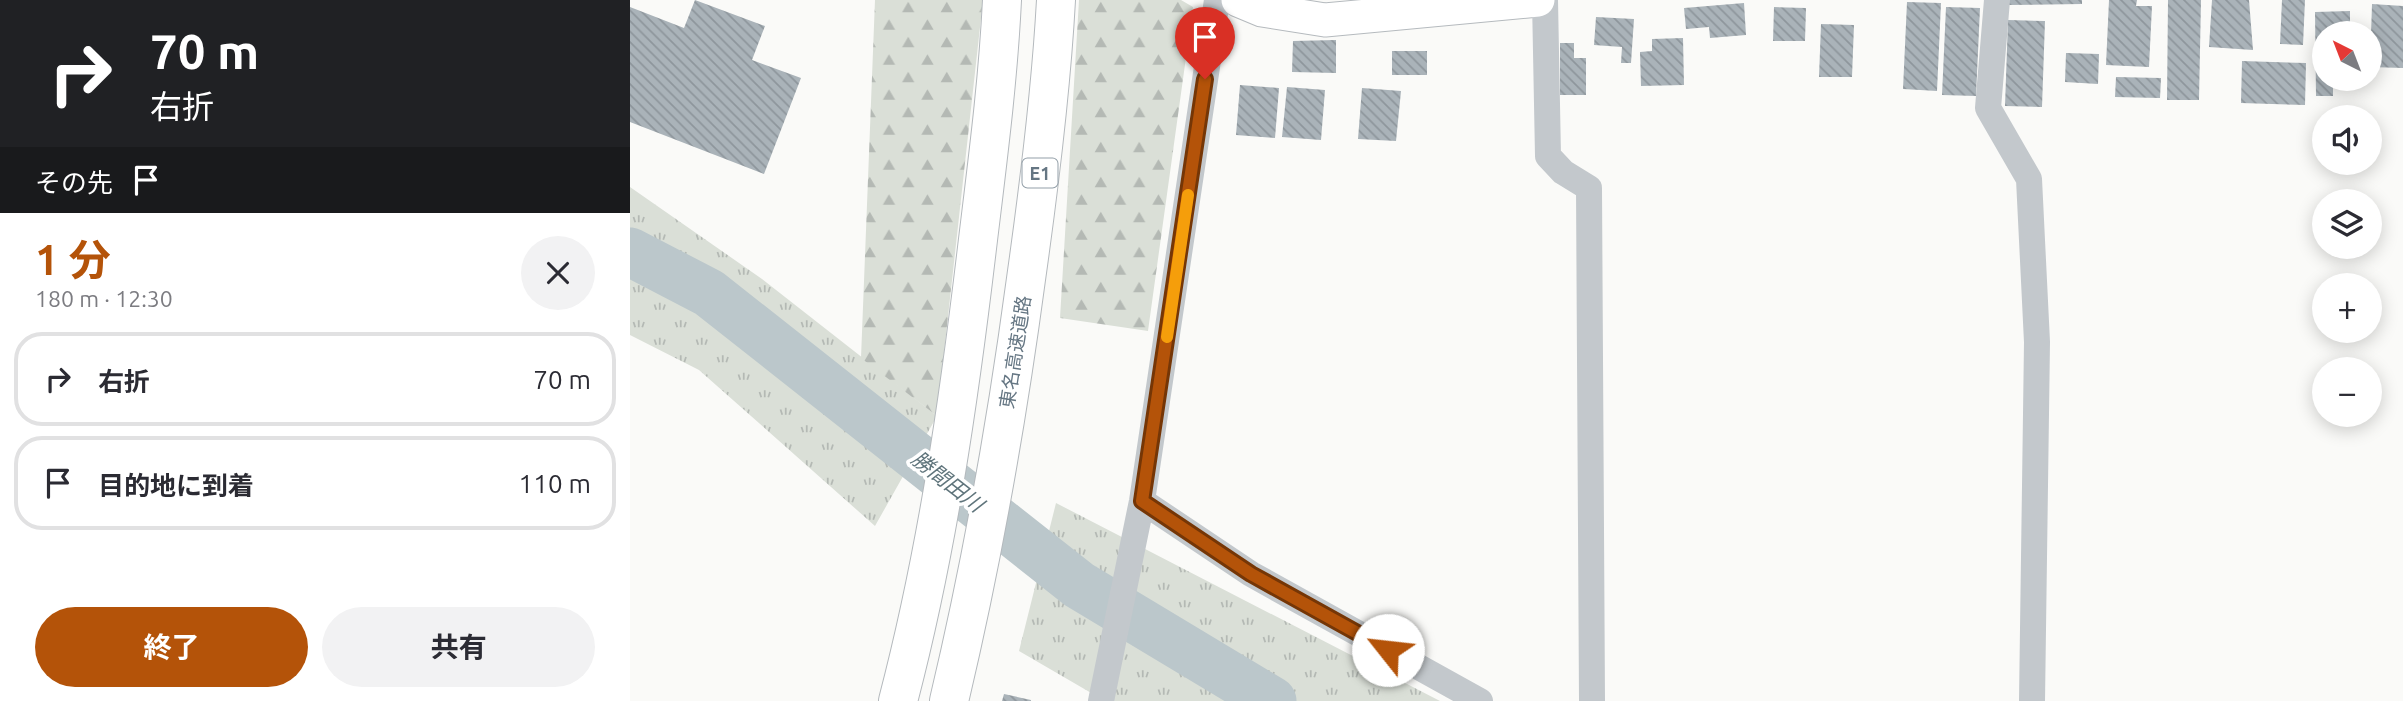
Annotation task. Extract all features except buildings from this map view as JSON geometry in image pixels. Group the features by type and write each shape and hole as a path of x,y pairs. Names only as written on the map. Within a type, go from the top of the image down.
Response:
{"highway":[{"path":"898,701 950,449 998,71 1002,0"},
{"name":"東名高速道路","path":"949,701 994,488 1017,346 1038,194 1056,0"}],"main road":[{"path":"1238,0 1262,10 1325,20 1538,0"}],"street":[{"path":"1101,701 1142,501 1217,0"},
{"path":"1545,0 1548,156 1563,172 1589,188 1592,701"},
{"path":"1997,0 1989,107 2029,179 2030,193 2037,342 2032,701"},
{"path":"1142,501 1251,574 1480,701"}],"green space":[{"path":"875,0 983,0 937,416 861,358"},
{"path":"1079,0 1181,0 1193,7 1148,331 1060,318"},
{"path":"630,187 762,279 937,416 875,526 699,370 630,335"},
{"path":"1056,503 1440,701 1105,701 1019,651"}],"waterway":[{"name":"勝間田川","path":"630,252 709,293 1079,585 1272,701"}],"slow traffic":[{"path":"1167,337 1188,195"}],"route":[{"path":"1205,79 1142,501 1251,574 1388,650"}]}
